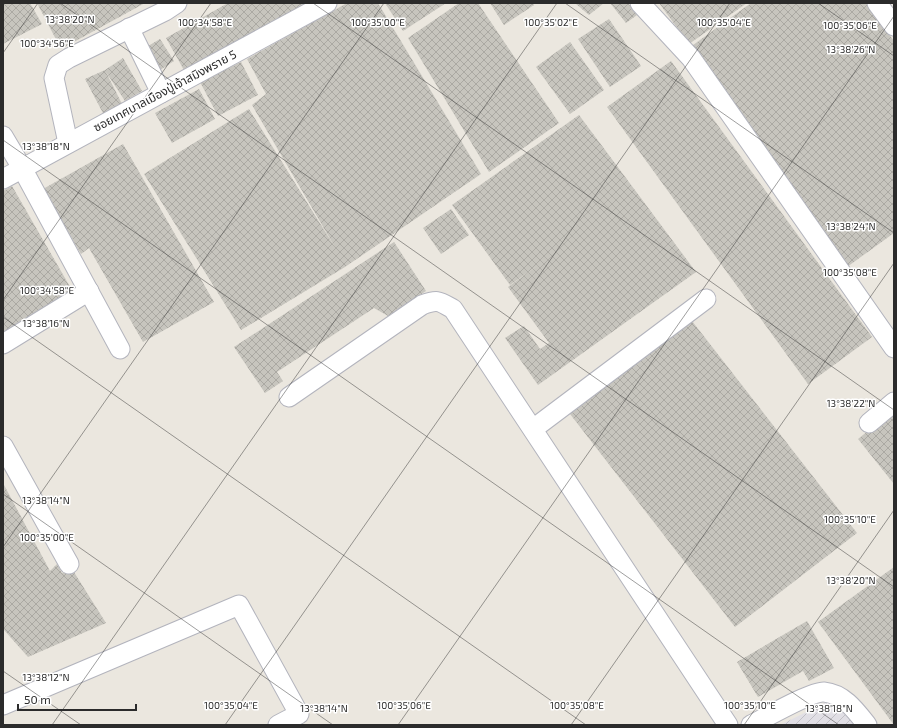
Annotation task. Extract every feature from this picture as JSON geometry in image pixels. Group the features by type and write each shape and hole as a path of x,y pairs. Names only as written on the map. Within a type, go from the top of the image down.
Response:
{"street":[{"path":"68,143 54,78 55,71 58,66 69,58 165,11 177,3"},
{"name":"ซอยเทศบาลเมืองปู่เจ้าสมิงพราย 5","path":"3,179 328,3"},
{"path":"640,3 691,58 894,348"},
{"path":"877,3 894,26"},
{"path":"129,28 161,93"},
{"path":"3,136 22,168 120,349"},
{"path":"3,344 89,291"},
{"path":"533,429 706,299"},
{"path":"289,397 422,305 434,300 453,309 728,725"},
{"path":"869,423 894,402"},
{"path":"3,446 69,564"},
{"path":"3,705 239,605 299,714 278,725"},
{"path":"751,725 811,694 824,692 839,697 853,707 867,725"}],"shaded area":[{"path":"835,698 856,725 780,725"}],"building":[{"path":"3,3 30,3 42,24 3,44"},
{"path":"37,3 145,3 61,49"},
{"path":"228,3 307,3 185,72 166,38"},
{"path":"347,3 378,3 481,174 345,267 241,330 144,174 249,109 336,249 252,105 266,94 247,59"},
{"path":"385,3 446,3 403,31"},
{"path":"459,3 478,3 559,123 489,172 408,38"},
{"path":"490,3 533,3 534,5 504,25"},
{"path":"604,3 589,15 576,4"},
{"path":"610,3 628,3 637,15 626,23"},
{"path":"659,3 747,3 689,44"},
{"path":"751,3 866,3 894,41 894,233 847,267 689,48"},
{"path":"609,19 641,66 610,87 578,39"},
{"path":"160,39 174,61 157,72 143,49"},
{"path":"570,42 604,90 570,114 536,67"},
{"path":"123,58 142,91 125,101 106,72 124,108 105,117 85,79 105,70"},
{"path":"671,61 872,337 808,384 607,107"},
{"path":"241,62 258,95 218,116 200,82"},
{"path":"199,89 215,119 172,143 155,113"},
{"path":"579,115 696,272 538,385 505,338 524,326 540,349 549,343 508,287 541,263 510,285 452,205"},
{"path":"123,144 214,302 143,342 89,248 81,254 43,189"},
{"path":"12,186 73,292 3,332 3,191"},
{"path":"451,209 469,235 441,254 423,228"},
{"path":"394,242 426,291 388,316 374,308 277,372 283,381 265,393 234,347"},
{"path":"692,321 857,533 735,627 570,414"},
{"path":"894,410 894,484 858,439"},
{"path":"3,483 50,571 57,564 62,573 72,569 106,623 28,657 4,630 3,631"},
{"path":"894,567 894,725 818,622"},
{"path":"807,621 834,668 809,681 803,671 758,697 737,662"}]}
